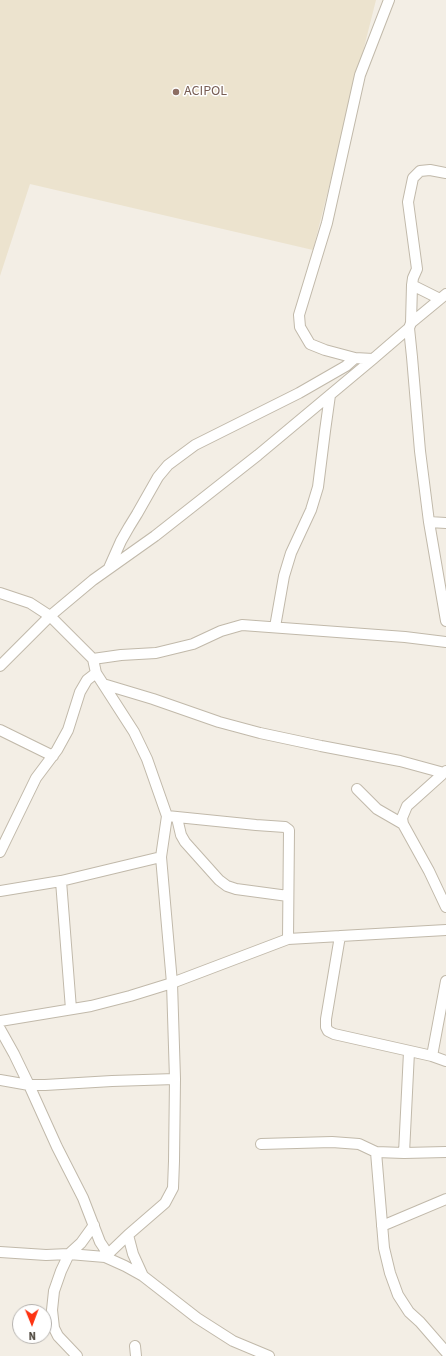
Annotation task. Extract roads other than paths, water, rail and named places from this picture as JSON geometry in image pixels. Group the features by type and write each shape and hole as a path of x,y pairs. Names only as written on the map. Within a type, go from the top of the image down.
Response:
{"street":[{"path":"373,360 355,358 325,350 310,344 300,327 298,315 327,223 360,75 389,0"},
{"path":"446,173 430,170 420,171 413,178 408,202 417,269 412,285 410,326 420,451 429,522 446,621"},
{"path":"0,666 50,616 93,580 204,499 373,360 443,297 412,285"},
{"path":"108,569 129,527 158,478 168,465 195,445 299,393 346,366 355,358"},
{"path":"275,627 284,576 291,553 311,510 318,487 330,395"},
{"path":"429,522 446,523"},
{"path":"0,593 30,603 50,616 93,659 96,673 134,732 181,835 185,842 219,880 236,889 288,896"},
{"path":"93,659 121,654 156,653 193,644 242,625 405,637 446,642"},
{"path":"0,852 33,784 53,756 68,730 80,692 87,680 96,673"},
{"path":"103,684 153,698 219,722 260,733 400,761 445,772"},
{"path":"0,730 53,756"},
{"path":"445,772 407,806 402,818 403,824 429,871 446,907"},
{"path":"358,789 377,809 403,824"},
{"path":"106,1256 165,1203 173,1188 175,1079 172,983 161,857 172,817"},
{"path":"172,817 285,827 289,830 288,939"},
{"path":"0,891 62,880 161,857"},
{"path":"62,880 71,1009"},
{"path":"0,1021 91,1006 172,983 288,939 446,930"},
{"path":"340,936 326,1019 326,1027 328,1032 446,1060"},
{"path":"432,1056 446,981"},
{"path":"0,1029 14,1054 57,1147 83,1198 106,1256"},
{"path":"404,1153 409,1052"},
{"path":"0,1080 29,1085 45,1085 175,1079"},
{"path":"261,1144 332,1142 359,1144 376,1152 446,1152"},
{"path":"376,1152 384,1248 390,1273 398,1295 409,1312 420,1322 446,1352"},
{"path":"382,1226 446,1199"},
{"path":"77,1356 58,1336 54,1328 52,1310 54,1291 69,1254 81,1243 94,1225"},
{"path":"128,1235 133,1254 143,1276"},
{"path":"0,1252 46,1255 69,1254 106,1256 143,1276 197,1318 233,1341 269,1356"}],"place":[{"name":"ACIPOL","path":"176,92"}]}
